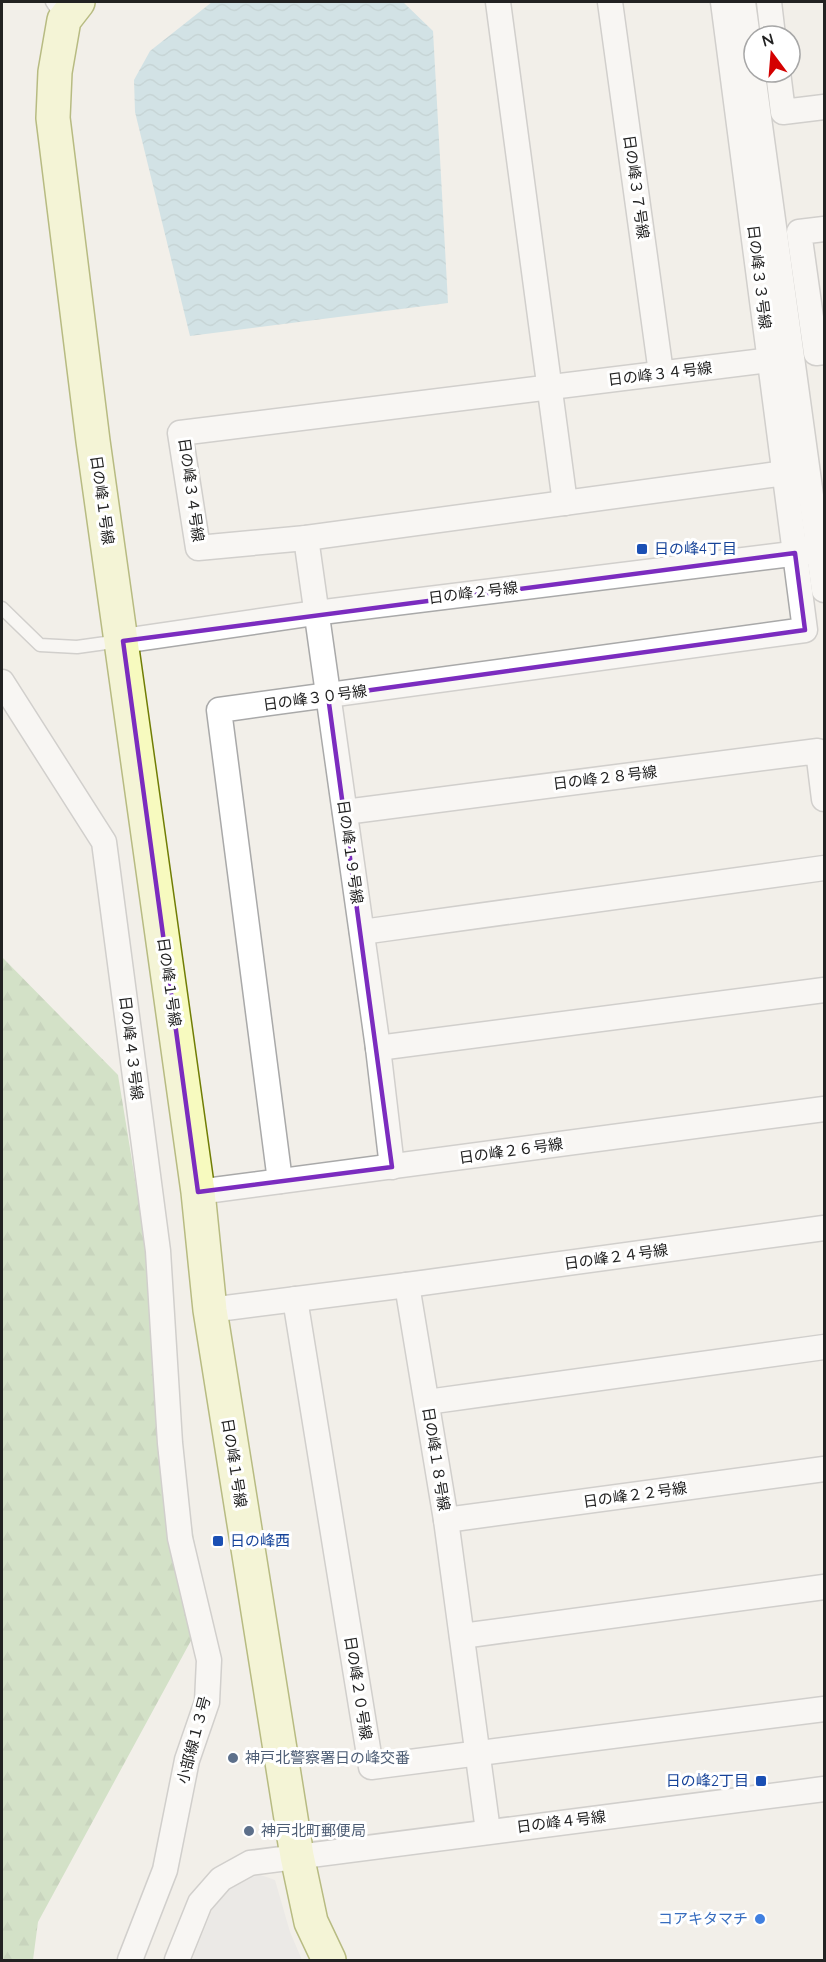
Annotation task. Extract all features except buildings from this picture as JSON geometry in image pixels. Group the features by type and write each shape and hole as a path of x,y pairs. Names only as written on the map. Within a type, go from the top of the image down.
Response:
{"street":[{"path":"498,2 565,503"},
{"name":"日の峰３７号線","path":"610,2 662,374"},
{"name":"日の峰３３号線","path":"723,2 795,553"},
{"path":"743,2 822,550 825,590"},
{"path":"769,2 772,24"},
{"name":"日の峰１号線","path":"64,8 55,72 53,118 93,441 123,641 198,1192 210,1310 297,1856 311,1922 329,1960"},
{"path":"780,84 783,112 825,107"},
{"path":"825,229 800,232 816,353 825,352"},
{"name":"日の峰３４号線","path":"770,360 180,433 198,548 306,538 785,473"},
{"name":"日の峰１９号線","path":"306,538 378,1048 392,1167"},
{"name":"日の峰２号線","path":"123,641 315,613 822,550"},
{"name":"日の峰３０号線","path":"280,1181 219,711 805,630 795,553"},
{"name":"日の峰４３号線","path":"2,682 104,842 158,1251 170,1443"},
{"name":"日の峰２８号線","path":"345,812 818,751 825,799"},
{"path":"362,932 825,868"},
{"path":"378,1048 825,990"},
{"name":"日の峰２６号線","path":"198,1192 825,1109"},
{"name":"日の峰２４号線","path":"407,1285 825,1228"},
{"path":"210,1310 407,1285"},
{"name":"日の峰１８号線","path":"407,1285 446,1520 488,1831"},
{"name":"日の峰２０号線","path":"295,1299 371,1767 825,1709"},
{"path":"427,1402 825,1347"},
{"name":"小部線１３号","path":"129,1960 165,1870 187,1760 207,1702 209,1660 180,1538 170,1443"},
{"name":"日の峰２２号線","path":"446,1520 825,1469"},
{"path":"462,1636 825,1587"},
{"name":"日の峰４号線","path":"177,1960 200,1903 221,1879 250,1863 825,1790"}],"lane":[{"path":"2,608 40,645 78,647 123,641"}],"highlighted area":[{"path":"795,553 805,630 328,696 392,1167 198,1192 123,641"}],"green space":[{"path":"2,957 118,1075 206,1613 38,1922 33,1960 2,1960"}],"shaded area":[{"path":"258,1874 275,1880 290,1932 302,1960 192,1960 214,1905 230,1886"}],"water":[{"path":"212,2 403,2 433,31 448,303 190,336 135,112 134,80 150,51"}],"place":[{"name":"日の峰4丁目","path":"642,549"},
{"name":"日の峰西","path":"218,1541"},
{"name":"神戸北警察署日の峰交番","path":"233,1758"},
{"name":"日の峰2丁目","path":"761,1781"},
{"name":"神戸北町郵便局","path":"249,1831"},
{"name":"コアキタマチ","path":"760,1919"}]}
